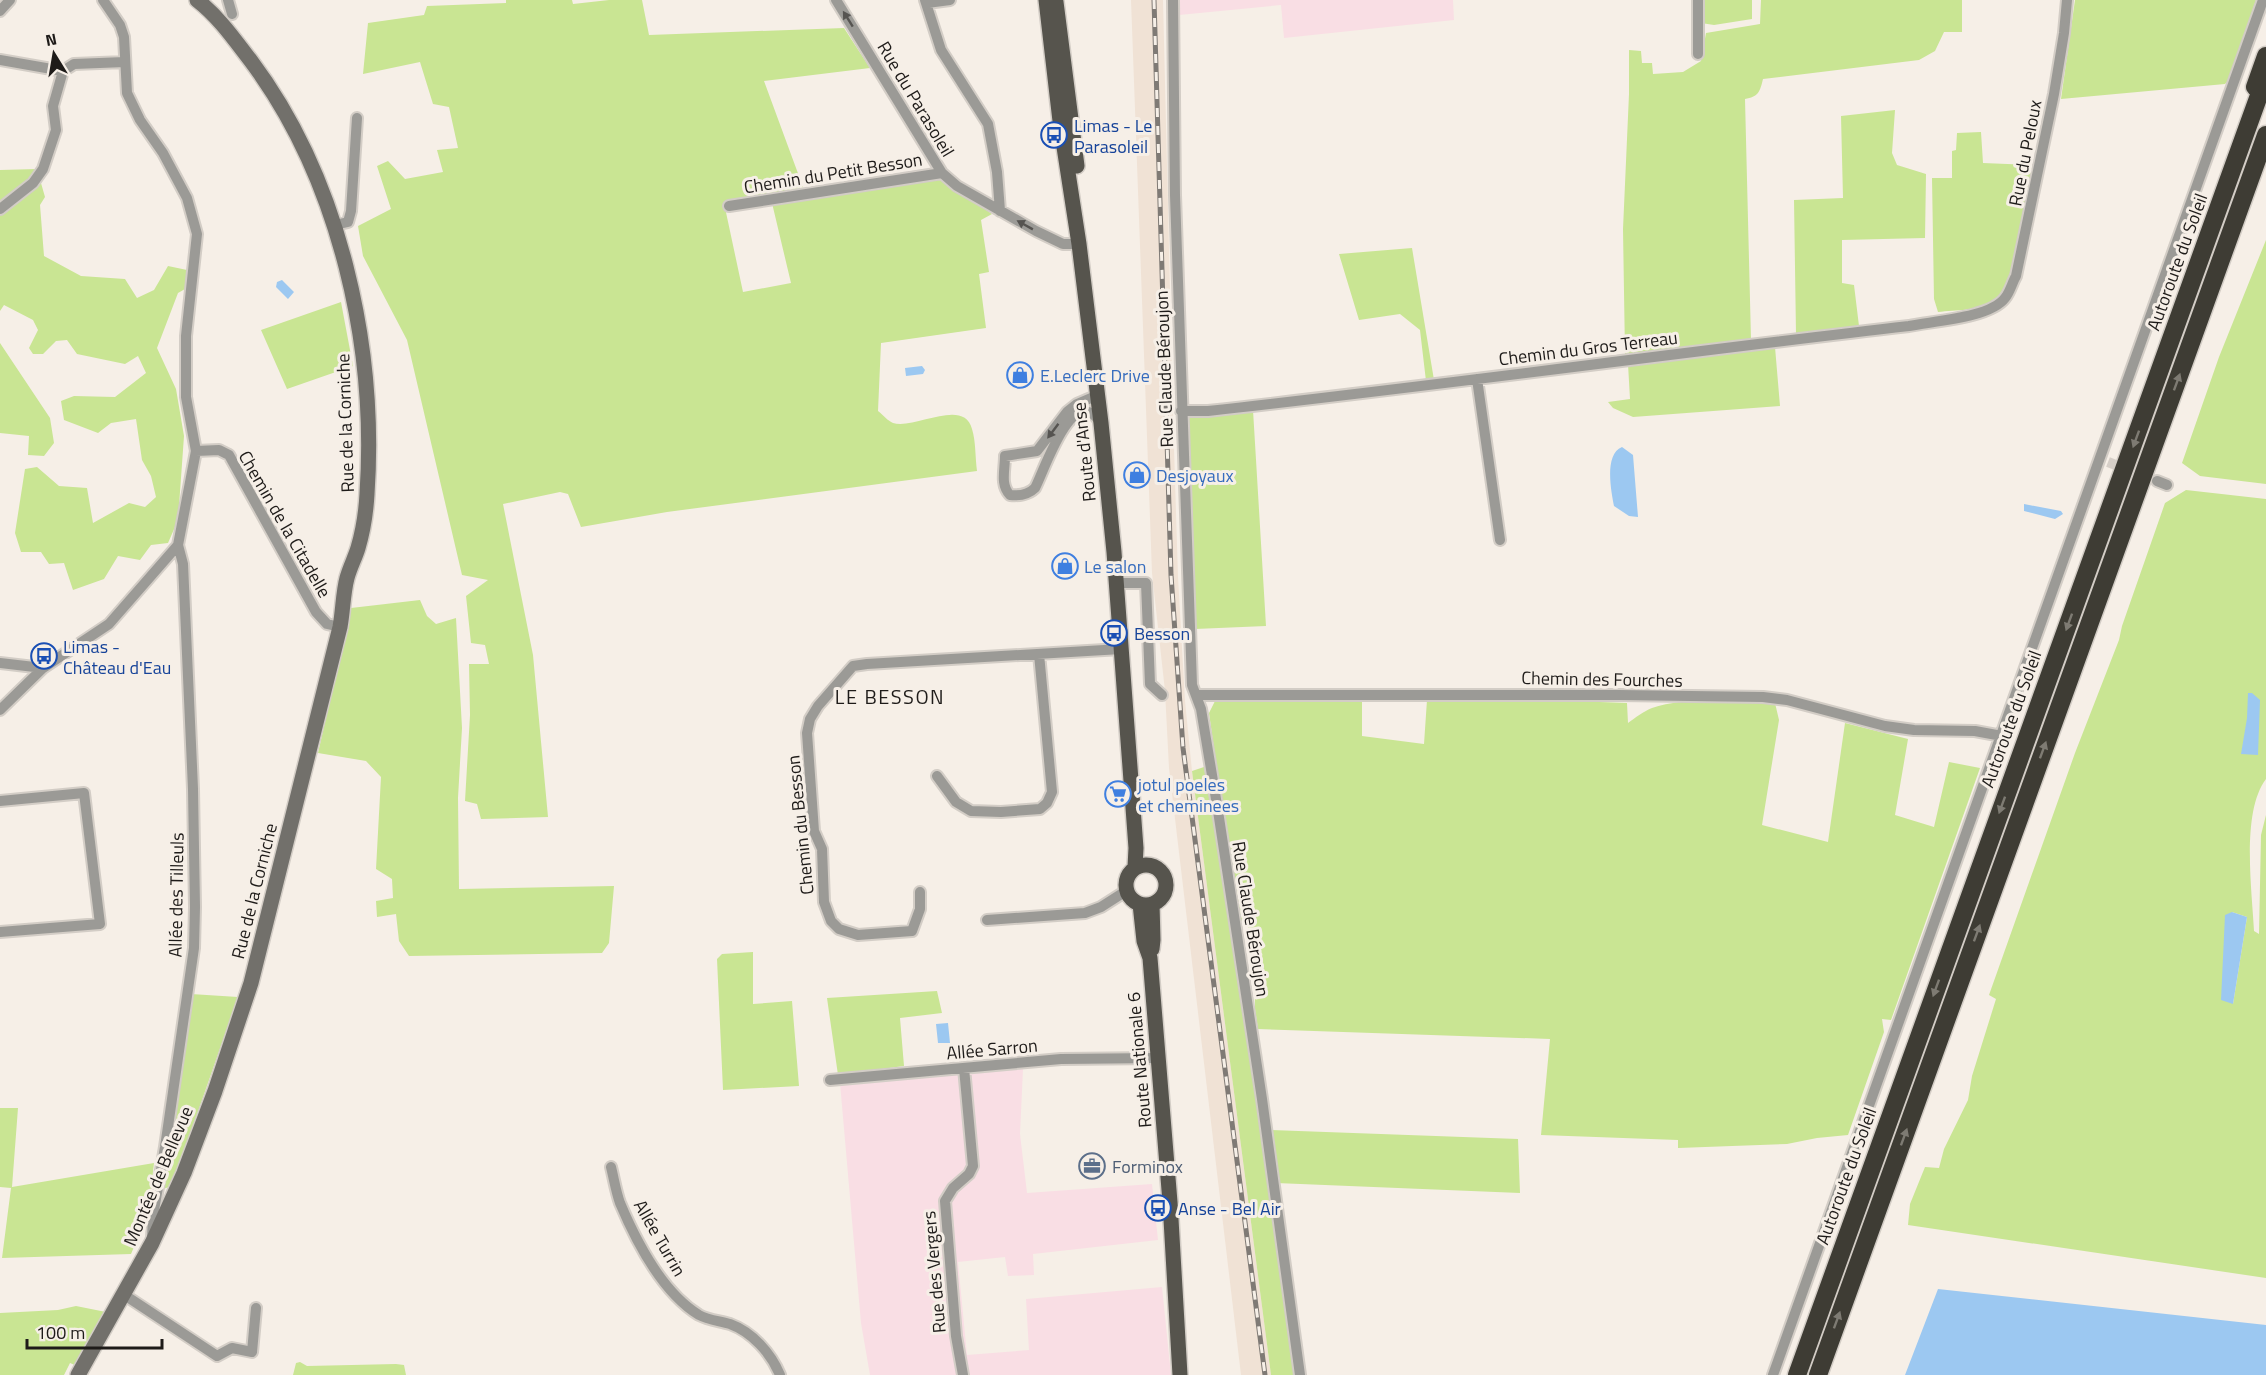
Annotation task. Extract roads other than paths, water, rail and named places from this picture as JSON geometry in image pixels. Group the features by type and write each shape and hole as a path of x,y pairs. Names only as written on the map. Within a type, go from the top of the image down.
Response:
{"highway":[{"path":"2196,272 2266,56"},
{"name":"Autoroute du Soleil","path":"1797,1375 2266,76"},
{"path":"1818,1375 2266,135"},
{"path":"2231,233 2266,160"}],"main road":[{"name":"Rue de la Corniche","path":"197,0 225,27 275,93 335,225 362,339 369,459 362,533 347,578 340,627 251,983"},
{"name":"Route d'Anse","path":"1046,0 1059,121 1079,244 1098,395 1136,848 1141,865"},
{"name":"Route d'Anse","path":"1056,0 1105,387 1123,583 1141,865"},
{"path":"1141,865 1160,869 1166,881 1163,895 1146,904 1129,897 1126,891 1127,877 1141,865"},
{"name":"Route Nationale 6","path":"1146,904 1154,940 1150,958 1177,1300 1180,1375"},
{"name":"Montée de Bellevue","path":"78,1375 152,1243 188,1163 251,983"},
{"path":"1177,1300 1187,1375"}],"street":[{"path":"0,11 10,0"},
{"path":"0,710 43,668 109,624 178,544 196,451 186,397 186,336 197,234 187,198 164,153 140,120 127,93 124,37 120,25 103,0"},
{"path":"228,0 232,14"},
{"name":"Rue du Parasoleil","path":"836,0 942,173 957,186 1063,244 1079,244"},
{"path":"950,0 926,2 941,50 988,124 997,172 1000,211"},
{"name":"Rue Claude Béroujon","path":"1173,0 1181,411 1192,685 1201,709 1216,799 1262,1099 1300,1375"},
{"path":"1698,0 1698,54"},
{"name":"Rue du Peloux","path":"1996,305 2005,298 2016,276 2054,94 2067,0"},
{"path":"1773,1375 1998,734 2104,461 2263,0"},
{"path":"0,60 63,71"},
{"path":"0,209 33,183 43,169 56,130 52,106 63,71 74,64 125,62"},
{"path":"335,225 348,222 351,211 357,118"},
{"name":"Chemin du Petit Besson","path":"729,206 942,173"},
{"name":"Chemin du Gros Terreau","path":"1181,411 1208,411 1477,380 1485,377 1909,326 1978,313 1996,305"},
{"path":"1477,380 1500,540"},
{"path":"1098,395 1077,404 1067,412 1037,451 1005,456 1005,490 1010,495 1031,492 1042,475 1059,435 1071,419 1079,413 1087,411 1095,415 1101,423"},
{"name":"Chemin de la Citadelle","path":"196,451 219,450 229,455 316,612 327,624 340,627"},
{"name":"Allée des Tilleuls","path":"152,1243 153,1215 194,948 193,789 183,564 178,544"},
{"path":"1123,583 1146,583 1150,684 1162,695"},
{"name":"Chemin du Besson","path":"920,892 921,909 912,931 858,935 839,929 831,921 824,902 822,849 814,831 807,733 810,719 818,706 853,666 1121,649"},
{"path":"936,776 956,802 971,811 1001,812 1040,809 1047,803 1052,792 1039,654"},
{"path":"0,663 43,668"},
{"name":"Chemin des Fourches","path":"1196,695 1763,697 1787,700 1885,726 1914,730 1998,734"},
{"path":"0,801 84,793 100,924 0,932"},
{"path":"987,920 1085,913 1101,907 1126,891"},
{"name":"Allée Sarron","path":"830,1080 1061,1059 1159,1058"},
{"name":"Rue des Vergers","path":"963,1375 956,1336 945,1202 953,1188 969,1174 973,1166 964,1068"},
{"name":"Allée Turrin","path":"611,1167 620,1201 646,1255 676,1298 701,1316 741,1328 760,1344 776,1364 780,1375"},
{"path":"123,1294 217,1356 232,1348 252,1352 256,1308"}],"water":[{"path":"282,280 294,292 288,299 276,287 277,282"},
{"path":"922,366 925,370 923,374 906,376 905,368"},
{"path":"1622,447 1633,455 1638,517 1629,516 1614,506 1610,483 1611,465 1616,451"},
{"path":"2024,504 2061,511 2063,514 2055,519 2024,511"},
{"path":"2248,693 2252,693 2260,700 2258,755 2241,754 2247,718"},
{"path":"2232,912 2247,917 2233,1004 2221,1000 2225,915"},
{"path":"948,1023 950,1043 938,1043 936,1024"},
{"path":"1938,1289 2266,1325 2266,1375 1905,1375"}],"tunnel":[{"path":"2108,462 2146,477"}],"railway":[{"path":"1154,0 1171,575 1183,748 1265,1375"}],"place":[{"name":"Limas - Le Parasoleil","path":"1054,135"},
{"name":"E.Leclerc Drive","path":"1020,375"},
{"name":"Desjoyaux","path":"1137,475"},
{"name":"Le salon","path":"1065,566"},
{"name":"Besson","path":"1114,633"},
{"name":"Limas - Château d'Eau","path":"44,656"},
{"name":"jotul poeles et cheminees","path":"1118,794"},
{"name":"Forminox","path":"1092,1166"},
{"name":"Anse - Bel Air","path":"1158,1208"}],"district":[{"name":"LE BESSON","path":"890,696"}]}
